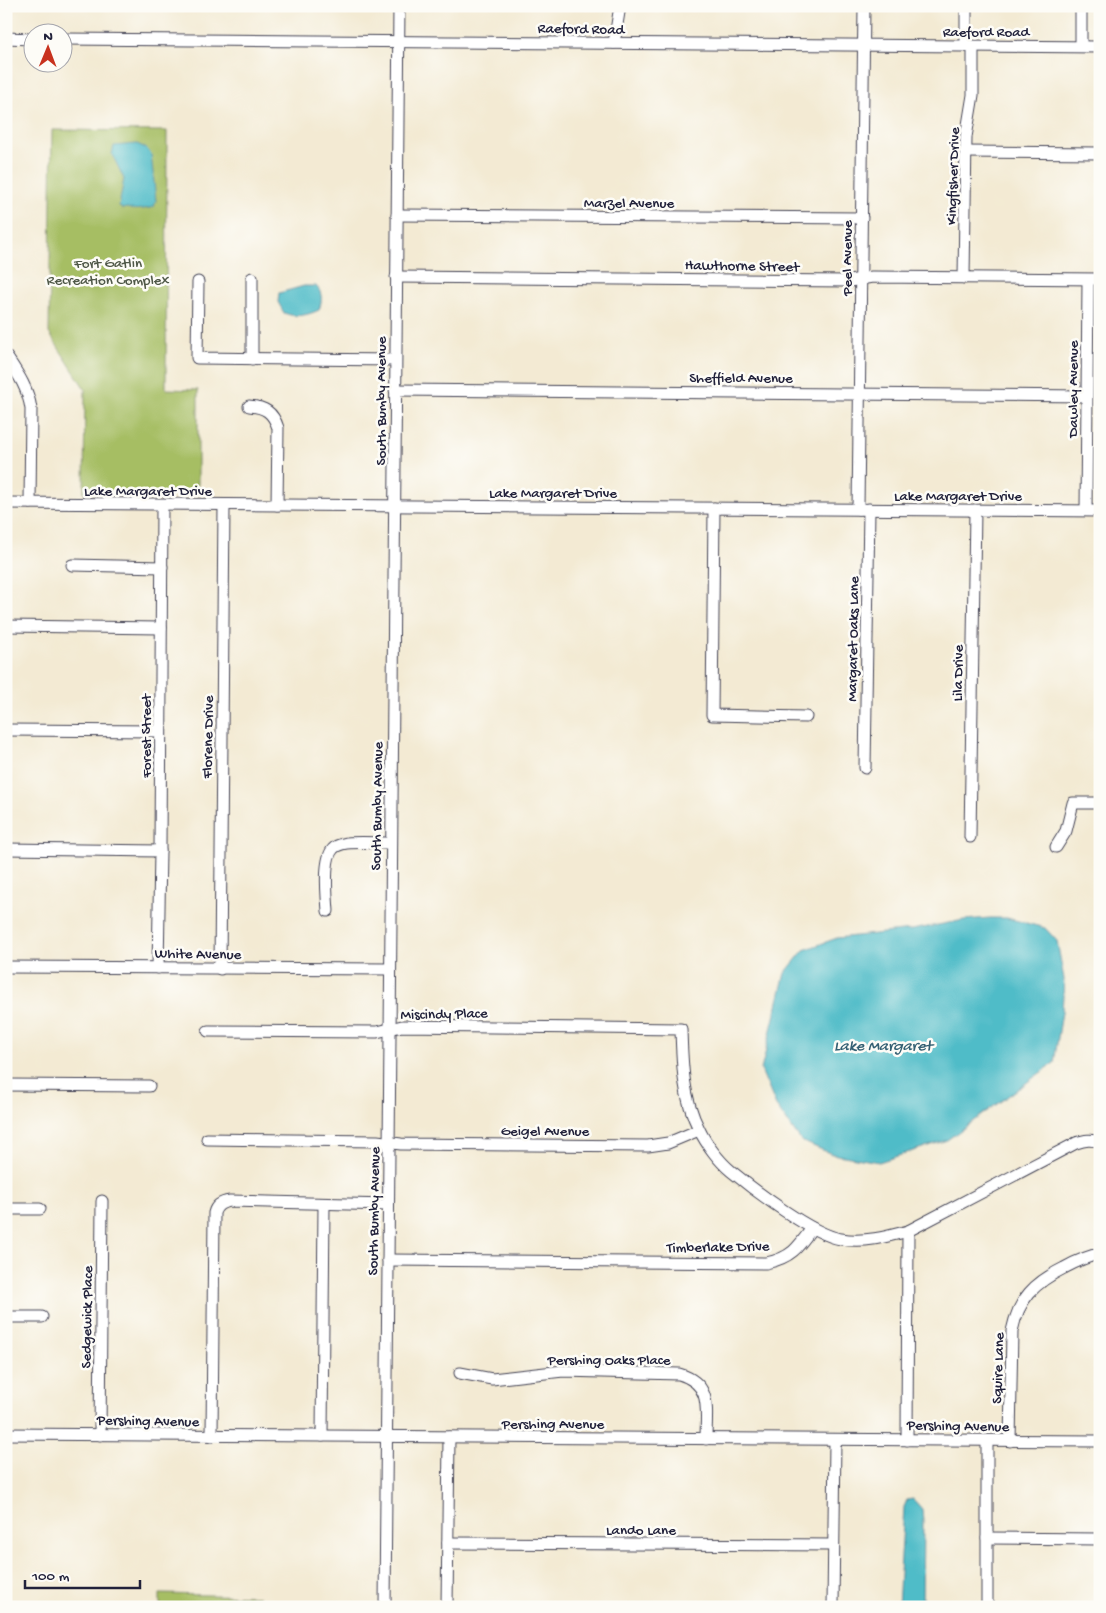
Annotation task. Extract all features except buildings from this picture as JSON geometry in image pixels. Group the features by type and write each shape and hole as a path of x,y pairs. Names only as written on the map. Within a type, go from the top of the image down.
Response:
{"street":[{"name":"South Bumby Avenue","path":"384,1607 399,6"},
{"path":"614,43 620,6"},
{"name":"Peel Avenue","path":"864,6 860,393 864,509"},
{"name":"Kingfisher Drive","path":"964,278 967,125 973,95 966,6"},
{"path":"1081,6 1081,46"},
{"path":"6,38 22,39"},
{"name":"Raeford Road","path":"72,39 1100,47"},
{"path":"966,152 1100,153"},
{"name":"Marzel Avenue","path":"397,215 862,218"},
{"name":"Hawthorne Street","path":"396,277 840,281 872,277 1094,280"},
{"path":"252,278 252,359"},
{"name":"Dawley Avenue","path":"1086,510 1086,396 1094,280"},
{"path":"198,282 197,358 396,360"},
{"path":"6,356 24,382 29,394 31,409 30,503"},
{"name":"Sheffield Avenue","path":"395,390 1086,396"},
{"path":"249,406 259,406 268,410 275,417 278,428 277,505"},
{"name":"Lake Margaret Drive","path":"6,503 1100,511"},
{"name":"Forest Street","path":"158,968 162,505"},
{"name":"Florene Drive","path":"220,968 224,505"},
{"path":"714,508 712,715 806,717"},
{"name":"Margaret Oaks Lane","path":"864,509 865,768"},
{"name":"Lila Drive","path":"970,837 975,510"},
{"path":"72,565 162,567"},
{"path":"6,626 161,628"},
{"path":"6,730 160,731"},
{"path":"1056,847 1066,831 1073,803 1094,803"},
{"path":"328,911 327,864 328,856 332,849 347,843 391,843"},
{"path":"6,849 160,851"},
{"name":"White Avenue","path":"6,966 390,970"},
{"name":"Miscindy Place","path":"208,1031 377,1032 402,1026 681,1029 683,1081 699,1130"},
{"path":"6,1085 149,1086"},
{"path":"699,1130 730,1170 812,1228 830,1237 853,1240 881,1238 908,1231 1076,1143 1085,1140 1100,1142"},
{"name":"Geigel Avenue","path":"207,1139 648,1146 668,1143 699,1130"},
{"name":"Sedgewick Place","path":"100,1434 102,1200"},
{"path":"212,1436 214,1213 219,1205 230,1201 388,1205"},
{"path":"322,1436 324,1204"},
{"path":"6,1209 40,1209"},
{"name":"Timberlake Drive","path":"388,1260 766,1263 788,1256 798,1248 812,1228"},
{"path":"907,1440 908,1231"},
{"name":"Squire Lane","path":"1010,1441 1012,1331 1021,1303 1030,1290 1052,1274 1086,1257 1100,1254"},
{"path":"6,1317 42,1317"},
{"name":"Pershing Oaks Place","path":"460,1374 492,1379 563,1372 679,1374 689,1376 703,1390 706,1402 706,1439"},
{"name":"Pershing Avenue","path":"6,1434 1100,1441"},
{"path":"448,1607 449,1437"},
{"path":"833,1607 836,1440"},
{"path":"986,1607 988,1441"},
{"path":"987,1538 1100,1539"},
{"name":"Lando Lane","path":"448,1542 833,1545"}],"green space":[{"name":"Fort Gatlin Recreation Complex","path":"52,130 167,131 166,389 198,390 198,494 84,493 85,389 49,333"},
{"path":"160,1594 259,1596 258,1607 160,1607"}],"water":[{"path":"137,144 146,148 151,154 156,201 154,207 122,209 119,206 124,179 112,154 114,146"},
{"path":"304,286 316,286 320,291 321,303 319,310 302,315 284,313 278,302 279,293"},
{"name":"Lake Margaret","path":"1007,918 1045,928 1057,941 1064,979 1062,1012 1054,1063 947,1140 879,1162 832,1154 801,1141 776,1106 761,1070 785,973 804,950 837,938 912,930 964,920"},
{"path":"913,1499 922,1509 922,1607 898,1607 904,1507 907,1500"}]}
